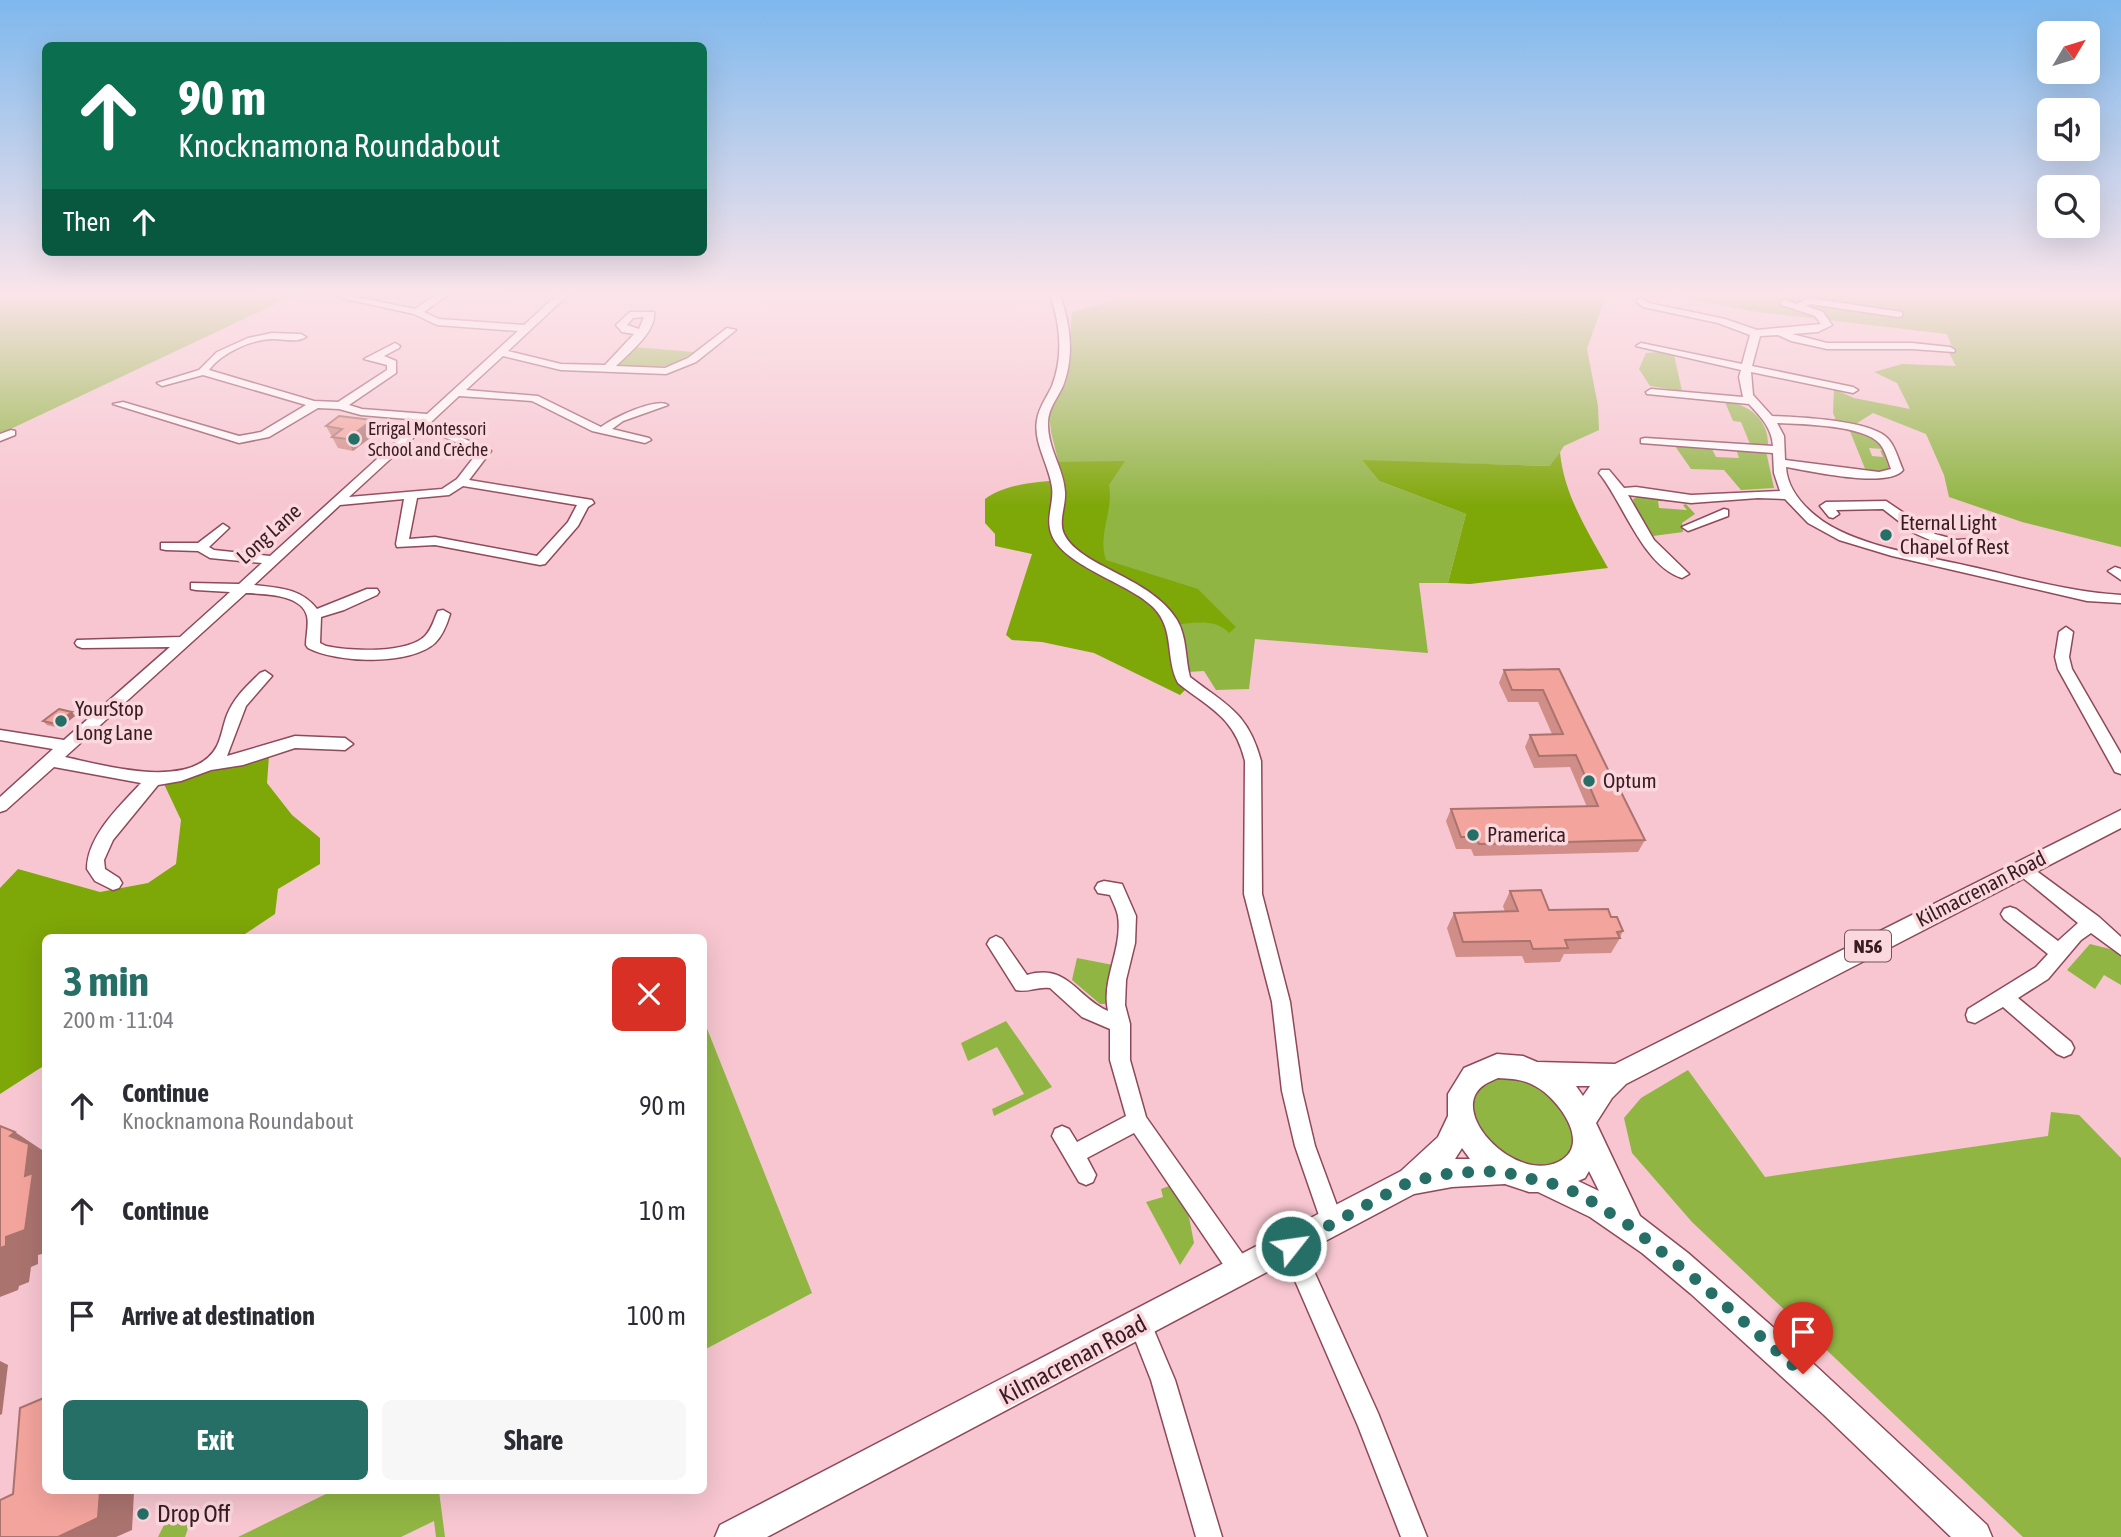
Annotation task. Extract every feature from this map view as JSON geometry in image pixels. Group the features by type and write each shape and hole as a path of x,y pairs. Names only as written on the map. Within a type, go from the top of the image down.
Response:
{"main road":[{"name":"Kilmacrenan Road","path":"1617,1076 2121,818"},
{"name":"N56","path":"1617,1076 1573,1076 1506,1065 1482,1071 1470,1080 1462,1093 1461,1116 1466,1134 1478,1150 1503,1171 1522,1178 1542,1180 1580,1194 1630,1226 1700,1283 1803,1374 1975,1537"},
{"name":"N56","path":"1535,1071 1565,1091 1630,1226"},
{"name":"N56","path":"1542,1180 1559,1177 1573,1169 1582,1158 1585,1128 1603,1089 1617,1076"},
{"name":"Kilmacrenan Road","path":"733,1537 1411,1181 1448,1148 1454,1140 1461,1116"},
{"name":"Kilmacrenan Road","path":"1411,1181 1452,1173 1503,1171"}],"street":[{"path":"202,372 207,364"},
{"path":"340,405 392,371 392,364"},
{"name":"Long Lane","path":"0,806 184,642 487,364"},
{"path":"544,364 556,367 658,372 677,369 684,364"},
{"path":"608,369 613,364"},
{"path":"1063,364 1060,379 1045,409 1042,425 1059,490 1055,524 1057,534 1077,556 1133,584 1160,607 1171,621 1176,635 1183,678 1217,702 1231,716 1250,747 1253,761 1253,894 1281,1002 1292,1091 1305,1146 1332,1222"},
{"path":"1735,364 1853,390"},
{"path":"1747,366 1744,377 1750,401 1769,419 1779,436 1779,463 1788,495 1812,520 1844,537 1892,552 1973,568 2087,597 2121,598"},
{"path":"162,383 202,372 316,404 340,405 361,412 424,420 485,451 461,482 445,492 335,502"},
{"path":"1651,391 1750,401"},
{"path":"455,392 541,400 574,420 602,431 645,440"},
{"path":"119,404 239,440 265,435 316,404"},
{"path":"602,431 619,419 657,409"},
{"path":"1769,419 1830,425 1872,433 1884,441 1897,470 1887,476 1879,476 1779,463"},
{"path":"1645,441 1778,450"},
{"path":"1605,473 1622,492 1642,531 1667,562 1682,574"},
{"path":"411,497 397,545 435,541 540,561 574,523 586,503 461,482"},
{"path":"1622,492 1636,491 1691,499 1758,494 1788,495"},
{"path":"1691,499 1708,518"},
{"path":"1833,514 1826,506 1886,505 1900,520 1922,533 1961,544 1984,542"},
{"path":"1688,527 1724,513"},
{"path":"201,547 223,528"},
{"path":"1961,544 1973,568"},
{"path":"166,546 201,547 210,554 273,560"},
{"path":"197,586 243,587 294,595 304,601 314,614 313,645 324,651 394,652 416,648 436,633 443,614"},
{"path":"314,614 339,607 372,592"},
{"path":"2066,632 2062,657 2066,669 2121,768"},
{"path":"82,643 184,642"},
{"path":"211,764 222,750 236,710 244,697 265,676"},
{"path":"0,735 66,746"},
{"path":"50,760 153,780 295,742 345,744"},
{"path":"113,883 100,876 96,869 97,855 110,832 153,780"},
{"path":"2023,868 2121,947"},
{"path":"1104,888 1116,888 1127,916 1126,943 1117,980 1116,1005 1120,1024 1120,1060 1137,1121 1241,1271"},
{"path":"2010,914 2059,952"},
{"path":"1975,1015 2042,973 2059,952 2092,922"},
{"path":"996,944 1023,984 1039,978 1054,981 1090,1012 1120,1024"},
{"path":"2004,997 2064,1048"},
{"path":"1073,1154 1137,1121"},
{"path":"1062,1136 1086,1175"},
{"path":"1291,1246 1369,1422 1414,1537"},
{"path":"1140,1324 1163,1380 1209,1537"}],"green space":[{"path":"0,364 149,364 0,434"},
{"path":"618,364 673,364 649,368 619,366"},
{"path":"1068,364 1590,364 1598,406 1599,430 1564,446 1551,466 1363,461 1379,481 1466,514 1448,583 1419,583 1428,653 1255,639 1249,689 1216,690 1204,671 1188,672 1081,552 1051,432 1049,413 1066,383"},
{"path":"1641,364 1676,364 1682,391 1650,386 1639,369"},
{"path":"1902,364 1956,366 1955,364 2121,364 2121,547 2022,522 1949,497 1944,475 1926,434 1873,413 1854,425 1837,423 1833,413 1834,389 1854,398 1910,409 1897,383 1874,372"},
{"path":"1725,402 1742,406 1756,414 1765,428 1768,445 1750,444 1741,422 1733,421"},
{"path":"1849,429 1877,440 1883,449 1869,448 1872,456 1883,457 1880,450 1883,451 1889,468 1886,471 1866,471"},
{"path":"1675,446 1731,450 1712,449 1716,457 1739,458 1736,449 1766,451 1774,488 1741,490 1724,470 1691,469"},
{"path":"1560,452 1571,498 1608,568 1470,584 1448,583 1466,514 1379,481 1362,460 1550,466"},
{"path":"1125,461 1109,485 1103,541 1106,560 1198,589 1236,627 1229,633 1209,623 1170,625 1186,689 1180,695 1094,653 1042,642 1012,640 1006,635 1032,554 995,546 995,534 985,523 985,499 1011,487 1060,480 1057,462"},
{"path":"1641,496 1677,500 1681,502 1658,501 1659,508 1687,510 1683,505 1686,504 1695,514 1682,523 1683,532 1653,536 1634,504 1633,499"},
{"path":"269,756 267,783 292,815 320,838 320,864 278,889 275,914 245,934 42,934 42,1067 0,1094 0,888 18,869 100,892 148,883 176,864 181,820 164,784"},
{"path":"2090,944 2110,949 2121,956 2121,985 2104,975 2095,989 2067,970"},
{"path":"1077,958 1113,965 1109,1000 1105,1004 1100,1004 1072,980"},
{"path":"1006,1021 1052,1087 994,1116 992,1109 1024,1094 997,1047 968,1061 961,1043"},
{"path":"707,1029 812,1293 707,1348"},
{"path":"1688,1070 1765,1177 2048,1136 2051,1112 2079,1115 2121,1158 2121,1537 2023,1537 1692,1222 1632,1153 1624,1118 1641,1098"},
{"path":"1506,1076 1540,1083 1575,1125 1572,1153 1551,1169 1507,1162 1473,1122 1473,1100 1476,1093 1490,1080"},
{"path":"1172,1185 1189,1217 1194,1243 1180,1265 1146,1202 1163,1197 1161,1189"},
{"path":"326,1494 439,1494 445,1537 436,1537 434,1521 401,1537 238,1537"},
{"path":"180,1513 187,1514 191,1520 185,1537 158,1537 166,1521"}],"building":[{"path":"339,416 372,420 347,439 332,437 342,429 326,426"},
{"path":"1559,669 1645,840 1479,844 1476,837 1461,837 1451,809 1598,806 1576,755 1539,756 1530,735 1563,734 1543,690 1512,690 1504,670"},
{"path":"59,709 72,712 56,724 43,721"},
{"path":"1541,890 1549,910 1608,909 1611,917 1617,917 1623,931 1617,932 1620,938 1565,940 1568,948 1533,949 1530,941 1463,942 1454,913 1518,911 1510,891"},
{"path":"0,1126 15,1132 10,1136 29,1144 25,1176 33,1173 25,1230 6,1237 6,1246 0,1248"},
{"path":"42,1399 42,1494 100,1494 98,1518 58,1537 0,1537 0,1500 13,1494 20,1408"}],"place":[{"name":"Errigal Montessori School and Crèche","path":"354,439"},
{"name":"Eternal Light Chapel of Rest","path":"1886,535"},
{"name":"YourStop Long Lane","path":"61,721"},
{"name":"Optum","path":"1589,781"},
{"name":"Pramerica","path":"1473,835"},
{"name":"Drop Off","path":"143,1514"}],"route":[{"path":"1291,1246 1411,1181 1452,1173 1503,1171 1522,1178 1542,1180 1580,1194 1630,1226 1700,1283 1803,1374"}]}
